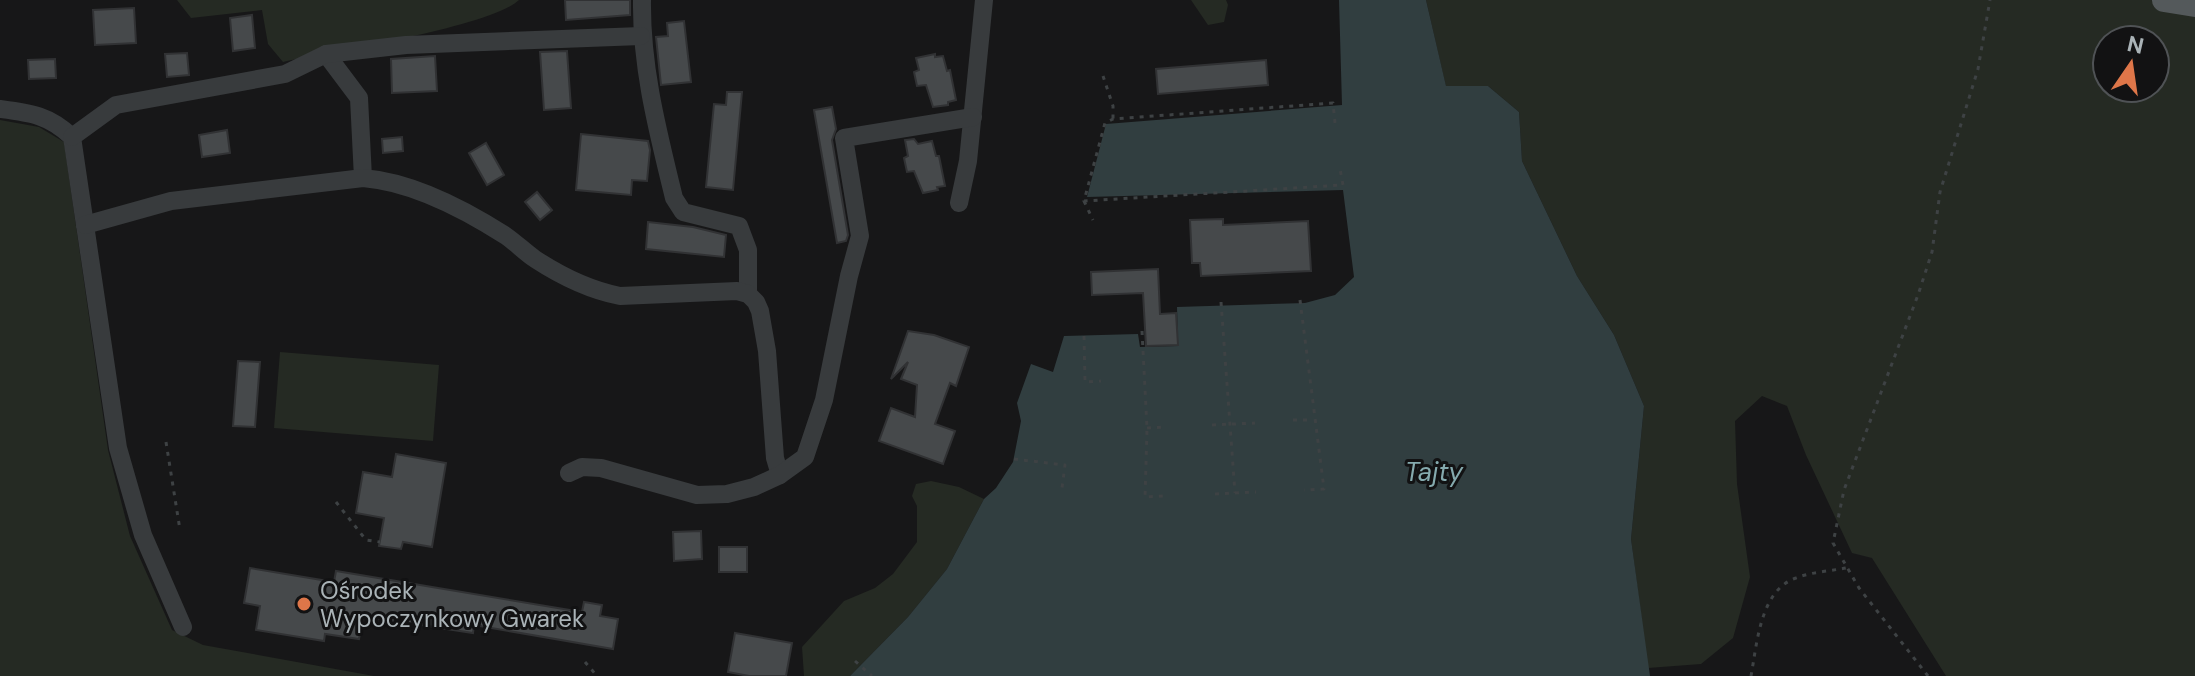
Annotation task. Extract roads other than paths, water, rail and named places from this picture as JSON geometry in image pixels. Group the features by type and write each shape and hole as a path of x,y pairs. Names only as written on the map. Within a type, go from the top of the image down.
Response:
{"main road":[{"path":"2164,0 2195,5"}],"street":[{"path":"642,0 641,36 649,94 674,198 683,212 739,226 748,250 748,294"},
{"path":"959,203 968,161 984,0"},
{"path":"72,137 116,105 285,74 326,54 406,45 641,36"},
{"path":"326,54 359,98 363,178"},
{"path":"0,109 33,113 57,123 72,137 118,448 143,535 183,627"},
{"path":"569,473 582,467 601,468 697,495 727,494 754,487 780,475 805,457 824,400 860,236 844,138 973,117"},
{"path":"85,225 171,201 363,178 389,180 428,195 506,236 535,259 580,285 601,292 620,296 737,291 748,294 760,311 767,351 775,458 780,475"}],"water":[{"name":"Tajty","path":"1339,0 1426,0 1446,86 1488,86 1519,112 1522,161 1577,276 1614,335 1644,406 1631,539 1650,676 850,676 908,617 947,569 984,499 996,488 1013,462 1021,421 1017,403 1031,364 1053,372 1064,336 1138,334 1140,347 1178,346 1177,307 1305,303 1335,295 1354,277 1343,190 1087,197 1106,124 1342,105"}],"place":[{"name":"Ośrodek Wypoczynkowy Gwarek","path":"304,604"}]}
